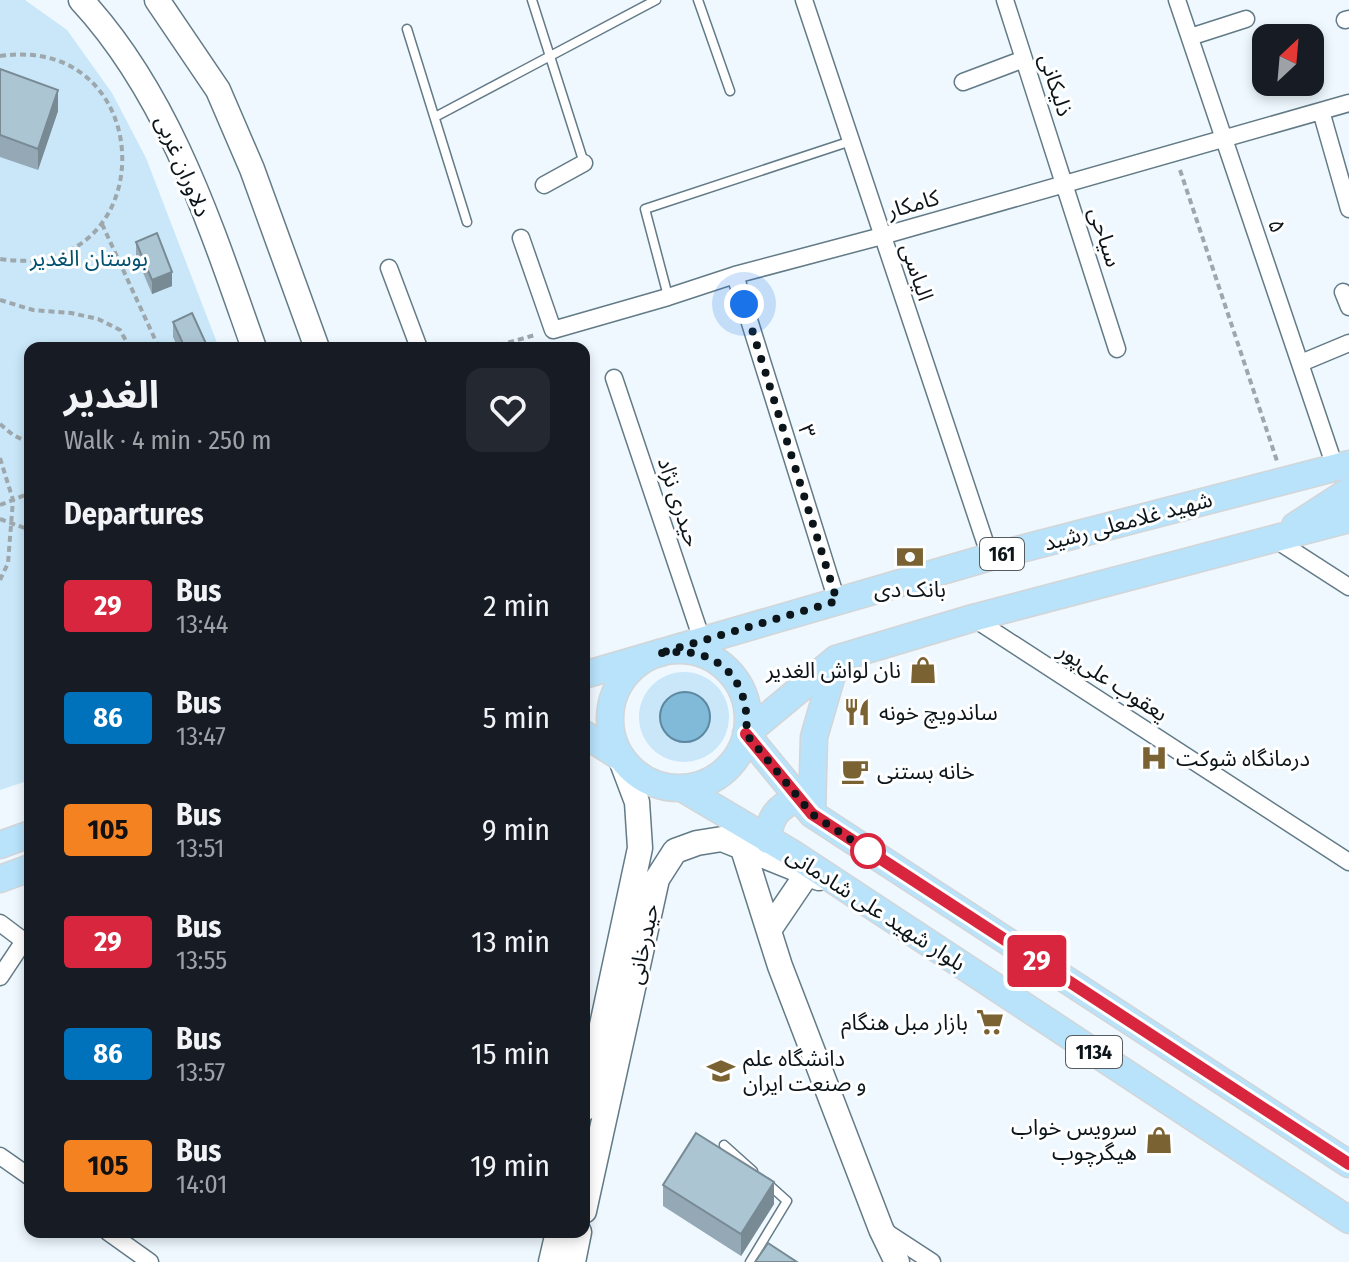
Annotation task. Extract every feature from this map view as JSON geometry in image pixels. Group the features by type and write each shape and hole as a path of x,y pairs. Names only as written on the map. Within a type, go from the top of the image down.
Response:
{"main road":[{"name":"دلاوران غربی","path":"81,0 123,54 163,116 197,195 252,342"},
{"path":"157,0 218,90 258,184 315,342"},
{"name":"شهید غلامعلی رشید","path":"590,673 990,557 1342,465"},
{"path":"1276,540 1349,491"},
{"path":"746,734 836,659 973,618 1349,519"},
{"path":"590,738 620,757 637,774 658,785 682,788 700,785 716,778 735,759 746,734 748,716 737,682 725,668 693,652 675,650 638,663 623,678 613,696 609,717 612,738 620,757"},
{"path":"768,840 774,813 784,804 804,807 814,737 836,659"},
{"name":"بلوار شهید علی شادمانی","path":"746,734 804,807 1349,1164"},
{"name":"حیدرخانی","path":"590,1081 640,848 637,802 620,757"},
{"name":"بلوار شهید علی شادمانی","path":"682,788 839,884 1349,1220"},
{"path":"0,845 24,836"},
{"name":"حیدرخانی","path":"590,1184 657,879 675,851 722,839 839,884"},
{"path":"742,846 780,966 881,1229 897,1262"},
{"path":"0,879 24,870"},
{"path":"769,930 807,874"},
{"path":"551,1262 557,1238"},
{"path":"573,1262 578,1238"}],"street":[{"name":"الیاسی","path":"804,0 990,557"},
{"name":"ذلیکانی","path":"1005,0 1064,184"},
{"name":"۵","path":"1177,0 1301,363 1342,465"},
{"path":"1190,37 1246,19"},
{"path":"963,82 1024,59"},
{"name":"کامکار","path":"553,330 735,275 1349,103"},
{"path":"1321,111 1349,209"},
{"path":"544,185 584,163"},
{"name":"سیاحی","path":"1064,184 1117,349"},
{"path":"521,238 553,330"},
{"path":"389,268 417,342"},
{"name":"۳","path":"735,275 837,601"},
{"path":"1301,363 1349,343"},
{"name":"حیدری نژاد","path":"614,378 702,640"},
{"path":"1276,540 1349,587"},
{"name":"یعقوب علی‌پور","path":"973,618 1349,862"},
{"path":"0,923 24,941"},
{"path":"0,977 24,947"},
{"path":"0,1156 24,1173"},
{"path":"881,1229 932,1262"},
{"path":"116,1238 150,1262"}],"lane":[{"path":"532,0 584,163"},
{"path":"435,117 656,0"},
{"path":"698,0 730,91"},
{"path":"407,29 467,222"},
{"path":"668,297 645,209 851,141"},
{"path":"724,1145 787,1201 750,1262"}],"path":[{"path":"0,56 21,53 54,59 83,75 106,99 121,129 125,162 118,195 102,224 79,245 52,258 21,263 0,259"},
{"path":"1174,153 1284,481"},
{"path":"102,224 156,342"},
{"path":"0,300 33,310 98,319 120,330 127,342"},
{"path":"510,342 553,330"},
{"path":"0,424 24,440"},
{"path":"0,458 13,500 8,563 0,580"},
{"path":"0,505 24,495"},
{"path":"0,519 24,528"}],"green space":[{"name":"بوستان الغدیر","path":"0,0 25,0 67,30 112,93 146,158 217,342 24,342 24,782 0,790"},
{"path":"684,672 701,676 716,685 725,700 729,717 725,734 716,749 701,758 684,762 667,758 652,749 643,734 639,717 643,700 652,685 667,676"}],"water":[{"path":"685,692 703,699 710,717 703,735 685,742 667,735 660,717 667,699"}],"building":[{"path":"0,69 58,90 38,149 0,135"},
{"path":"157,233 172,272 152,280 136,242"},
{"path":"192,313 205,342 182,342 173,322"},
{"path":"696,1133 774,1182 741,1234 663,1185"},
{"path":"768,1243 797,1262 755,1262"}],"bus line":[{"name":"29","path":"746,734 812,814 1349,1164"}],"place":[{"name":"بانک دی","path":"910,557"},
{"name":"نان لواش الغدیر","path":"923,670"},
{"name":"ساندویچ خونه","path":"857,712"},
{"name":"درمانگاه شوکت","path":"1154,758"},
{"name":"خانه بستنی","path":"855,771"},
{"name":"بازار مبل هنگام","path":"990,1022"},
{"name":"دانشگاه علم و صنعت ایران","path":"721,1071"},
{"name":"سرویس خواب هیگرچوب","path":"1159,1140"}],"route":[{"path":"744,304 837,601 657,654 675,650 693,652 725,668 737,682 744,698 748,716 746,734 780,778 812,814 868,851"}]}
